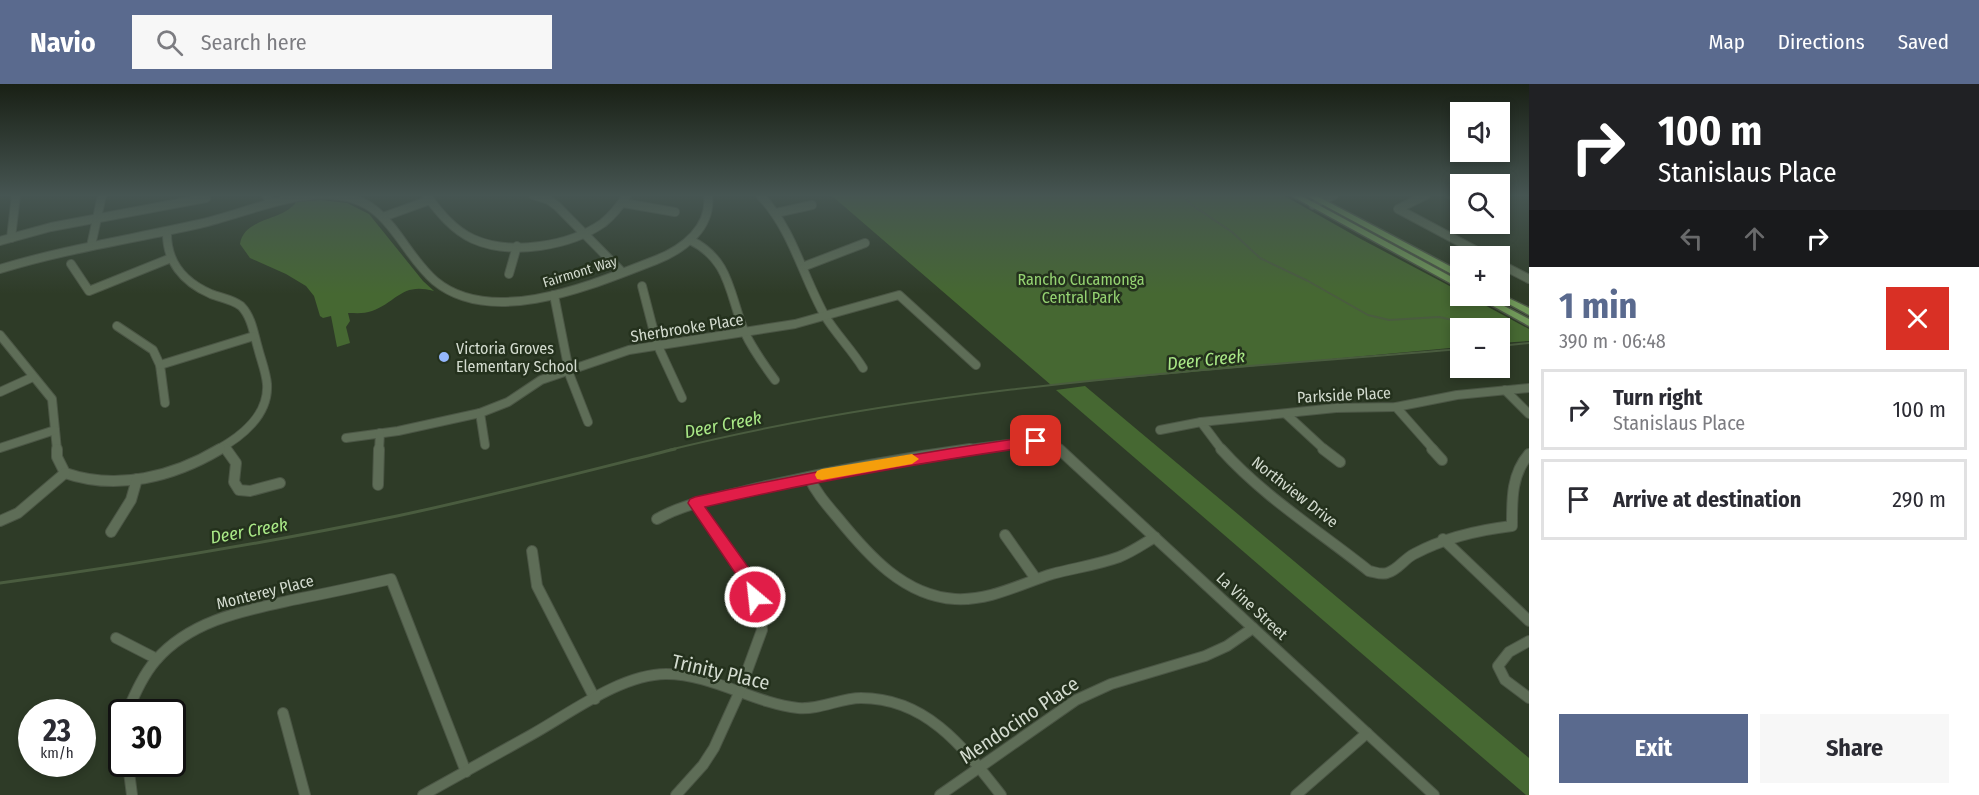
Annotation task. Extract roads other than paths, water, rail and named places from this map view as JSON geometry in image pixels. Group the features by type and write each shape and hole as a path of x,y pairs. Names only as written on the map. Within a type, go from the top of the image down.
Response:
{"main road":[{"path":"1361,228 1450,280"},
{"path":"1367,228 1450,270"},
{"path":"1510,302 1529,312"},
{"path":"1498,306 1529,323"}],"street":[{"path":"11,238 12,228"},
{"path":"0,241 54,228"},
{"path":"91,246 95,228"},
{"name":"Fairmont Way","path":"0,269 91,246 181,228"},
{"name":"Fairmont Way","path":"392,228 429,275 448,289 490,300 524,300 554,295 664,257 690,240 701,228"},
{"path":"455,228 482,242 517,246 550,243 593,228"},
{"path":"580,228 622,272"},
{"path":"787,228 826,317 852,349 862,368"},
{"path":"1434,228 1467,246"},
{"path":"0,335 52,399 57,457 65,473 97,483 137,479 180,468 225,447 259,413 267,394 267,381 247,315 242,307 198,288 171,258 167,248 167,231"},
{"path":"690,240 704,246 718,259 745,333 775,380"},
{"path":"805,266 865,243"},
{"path":"509,274 517,246"},
{"path":"71,264 89,291 171,258"},
{"path":"1510,269 1529,279"},
{"path":"642,286 657,344 682,398"},
{"name":"Sherbrooke Place","path":"346,438 480,413 508,402 541,380 657,344 745,333 826,317 898,294 976,365"},
{"path":"554,295 561,318 568,370 588,422"},
{"path":"117,326 153,350 160,365 165,404"},
{"path":"160,365 254,336"},
{"path":"0,351 9,347"},
{"path":"0,392 33,377"},
{"name":"Parkside Place","path":"1160,430 1202,422 1336,408 1396,407 1457,395 1529,388"},
{"path":"1504,390 1529,414"},
{"path":"1396,407 1442,460"},
{"path":"480,413 485,445"},
{"path":"1287,414 1316,444 1340,462"},
{"name":"Northview Drive","path":"1202,422 1224,454 1254,482 1348,552 1369,571 1389,573 1408,557 1443,539"},
{"path":"0,448 55,430"},
{"path":"378,485 380,433"},
{"name":"La Vine Street","path":"809,477 932,455 1048,440 1434,795"},
{"path":"225,447 236,462 234,482 239,490 250,491 280,483"},
{"path":"1443,539 1512,526 1512,487 1524,458 1529,454"},
{"path":"0,521 18,513 65,473"},
{"path":"657,519 674,509 695,503 809,477 814,489 868,554 888,573 915,589 950,600 984,597 1070,568 1117,558 1155,537"},
{"path":"111,532 131,500 137,479"},
{"path":"676,795 703,765 714,748 739,693 762,630 760,610 750,583 695,503"},
{"path":"1005,535 1036,579"},
{"path":"1443,539 1529,621"},
{"path":"532,551 537,586 595,699"},
{"name":"Monterey Place","path":"133,699 158,659 195,630 234,613 391,579 466,772"},
{"name":"Mendocino Place","path":"940,795 1076,700 1111,684 1205,656 1227,646 1253,628"},
{"path":"116,638 158,659"},
{"path":"1529,641 1509,652 1498,666 1505,680 1529,698"},
{"name":"Trinity Place","path":"423,795 595,699 635,681 665,674 804,708 860,698 891,701 924,714 956,738 1001,795"},
{"path":"283,713 305,795"},
{"path":"1296,795 1367,733"},
{"path":"130,777 132,795"}],"waterway":[{"path":"1226,228 1260,258 1308,281 1368,315 1389,320 1439,317 1450,319"},
{"name":"Deer Creek","path":"1510,345 1529,343"},
{"name":"Deer Creek","path":"669,450 766,428 864,410 963,396 1162,374 1450,350"},
{"name":"Deer Creek","path":"0,583 199,553 348,526 537,484 675,449"}],"place":[{"name":"Victoria Groves Elementary School","path":"444,357"}],"park label":[{"name":"Rancho Cucamonga Central Park","path":"1081,288"}]}
